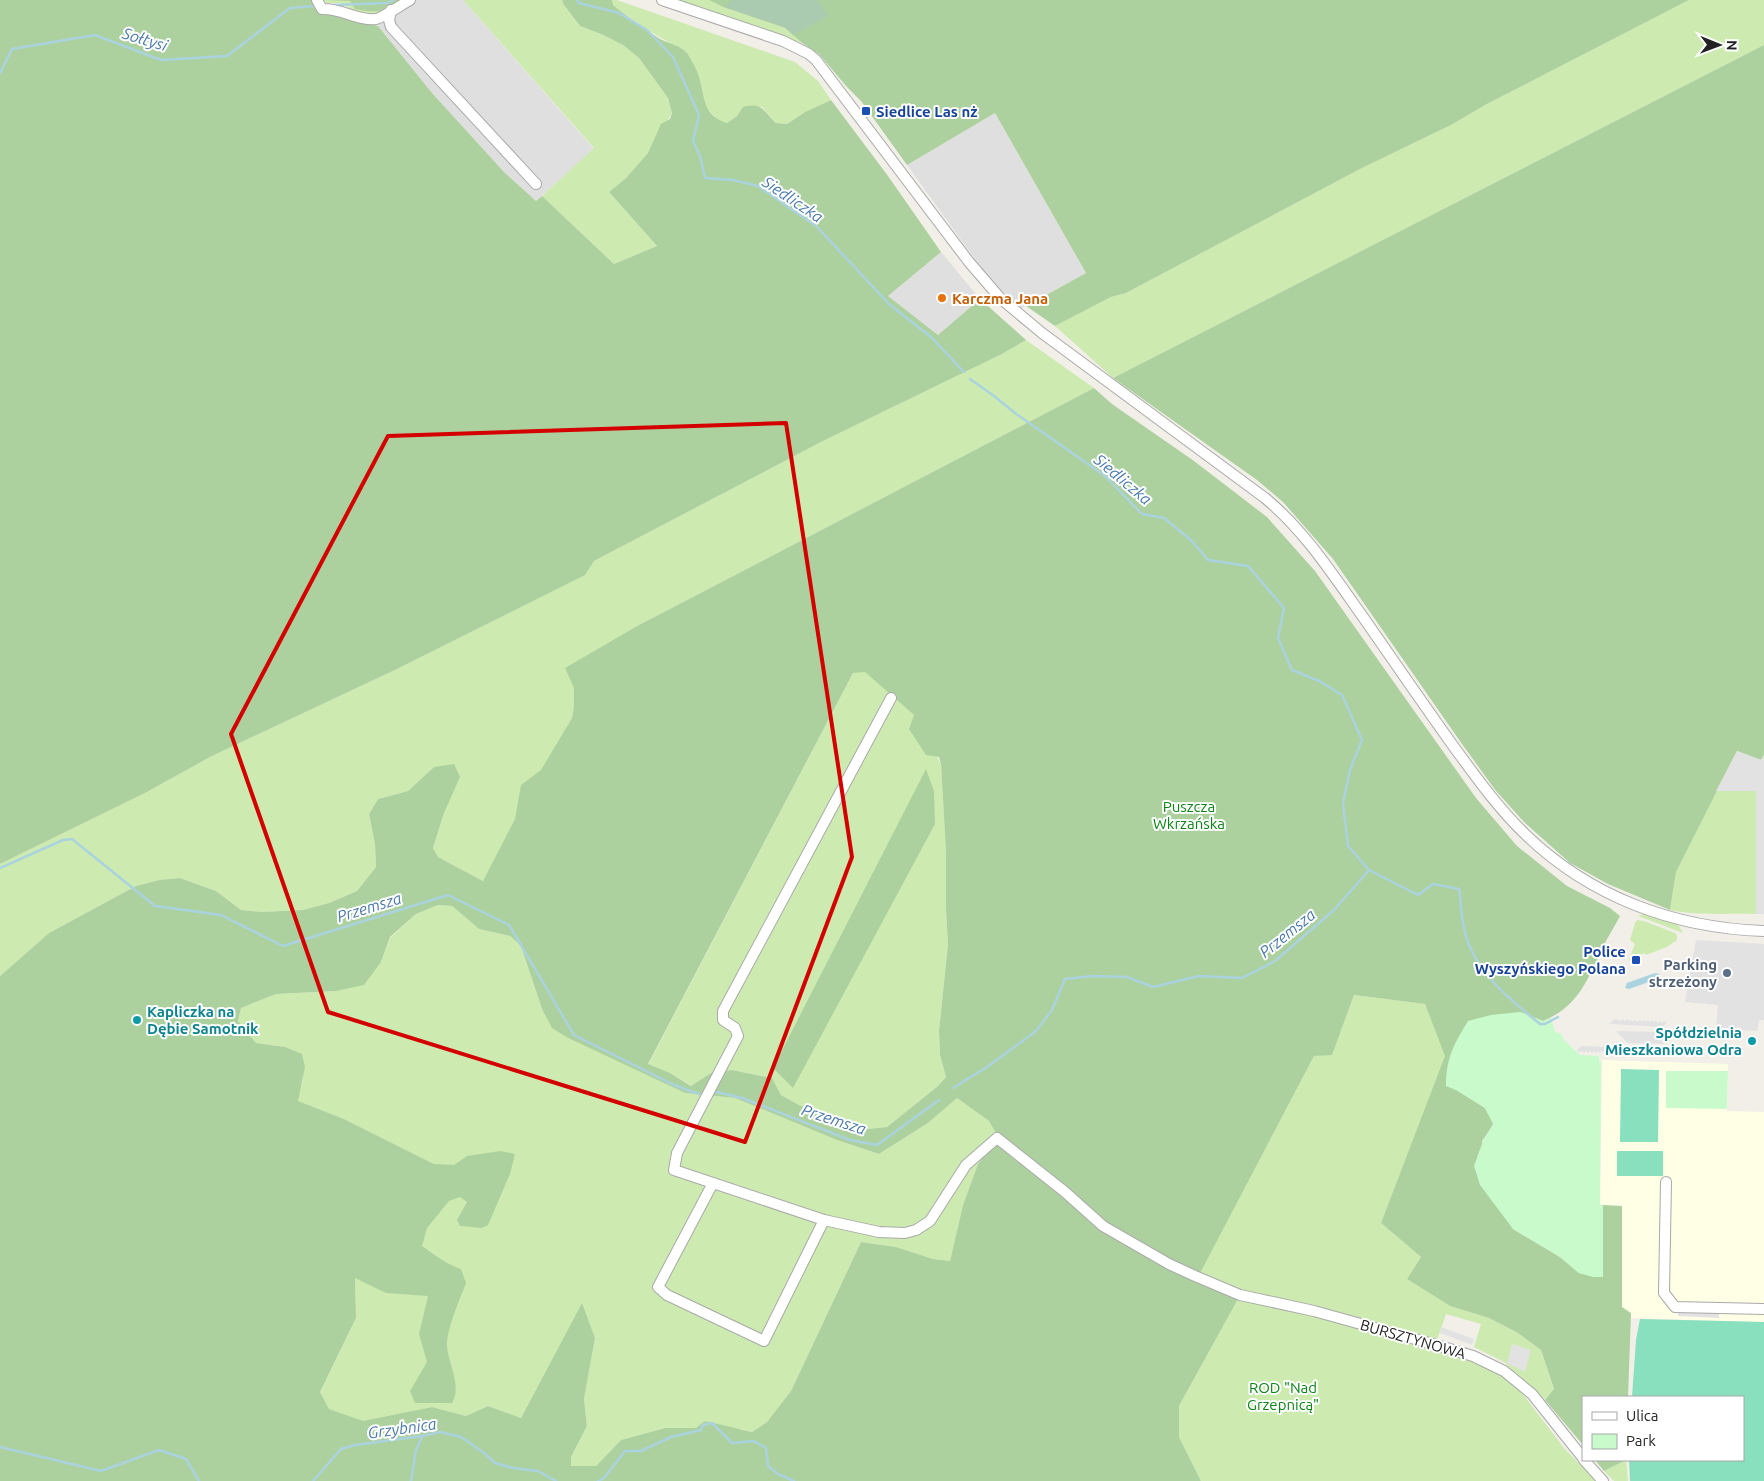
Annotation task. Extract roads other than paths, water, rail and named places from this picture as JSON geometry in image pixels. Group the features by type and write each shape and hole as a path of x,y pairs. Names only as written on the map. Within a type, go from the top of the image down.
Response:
{"street":[{"path":"317,0 322,9 339,10 365,19 378,19 410,0"},
{"path":"662,0 783,41 809,54 816,60 969,262 1000,298 1042,333 1265,498 1288,518 1344,588 1478,779 1510,819 1531,840 1562,865 1588,882 1620,899 1682,921 1717,927 1764,931"},
{"path":"391,10 389,20 391,27 536,184"},
{"path":"713,1183 658,1287 667,1295 764,1341 824,1220 713,1183 674,1170 677,1153 738,1036 735,1028 723,1020 723,1011 891,698"},
{"name":"BURSZTYNOWA","path":"824,1220 878,1232 905,1233 916,1230 930,1222 966,1165 997,1138 1065,1192 1103,1226 1169,1264 1206,1281 1240,1295 1314,1311 1400,1334 1473,1356 1490,1364 1513,1378 1532,1394 1582,1458"},
{"path":"1666,1182 1664,1293 1675,1307 1764,1310"},
{"name":"BURSZTYNOWA","path":"1585,1461 1603,1481"}],"water":[{"path":"1655,973 1660,974 1657,979 1629,989 1625,988 1627,983"}],"waterway":[{"name":"Sołtysi","path":"332,5 388,3 393,0"},
{"name":"Siedliczka","path":"577,0 579,3 619,13 647,30 673,57 699,115 693,141 700,156 705,178 733,180 758,186 816,226 889,304 931,337 964,372"},
{"name":"Sołtysi","path":"0,73 12,49 95,35 161,60 227,56 290,8 314,6"},
{"name":"Siedliczka","path":"970,379 1105,476 1142,514 1164,518 1192,541 1208,560 1248,566 1284,608 1278,638 1292,670 1319,681 1342,695 1362,740 1350,770 1343,803 1348,846 1369,870 1418,895 1433,884 1459,889 1463,923 1468,943 1483,970 1504,993 1540,1024 1545,1024 1558,1017"},
{"name":"Przemsza","path":"0,868 63,840 72,839 155,906 221,915 283,946 448,895 509,925 574,1035 674,1085 699,1094"},
{"name":"Przemsza","path":"953,1088 987,1067 1036,1031 1052,1010 1065,979 1093,976 1127,977 1153,987 1199,976 1242,978 1275,961 1334,910 1369,870"},
{"name":"Przemsza","path":"713,1091 742,1098 850,1140 877,1145 939,1100"},
{"name":"Grzybnica","path":"598,1481 604,1478 625,1451 641,1451 671,1437 701,1430 703,1425 712,1423 732,1443 754,1441 766,1448 768,1466 778,1474 794,1481"},
{"name":"Grzybnica","path":"313,1481 341,1449 355,1445 440,1432 461,1437 495,1463 513,1468 538,1471 556,1481"},
{"path":"411,1481 416,1450 422,1437"},
{"path":"0,1447 101,1471 159,1450 186,1459 199,1481"}],"place":[{"name":"Siedlice Las nż","path":"866,111"},
{"name":"Karczma Jana","path":"942,298"},
{"name":"Police Wyszyńskiego Polana","path":"1636,960"},
{"name":"Parking strzeżony","path":"1727,973"},
{"name":"Kapliczka na Dębie Samotnik","path":"137,1020"},
{"name":"Spółdzielnia Mieszkaniowa Odra","path":"1752,1041"}],"park label":[{"name":"Puszcza Wkrzańska","path":"1189,814"},
{"name":"ROD \"Nad Grzepnicą\"","path":"1283,1396"}]}
